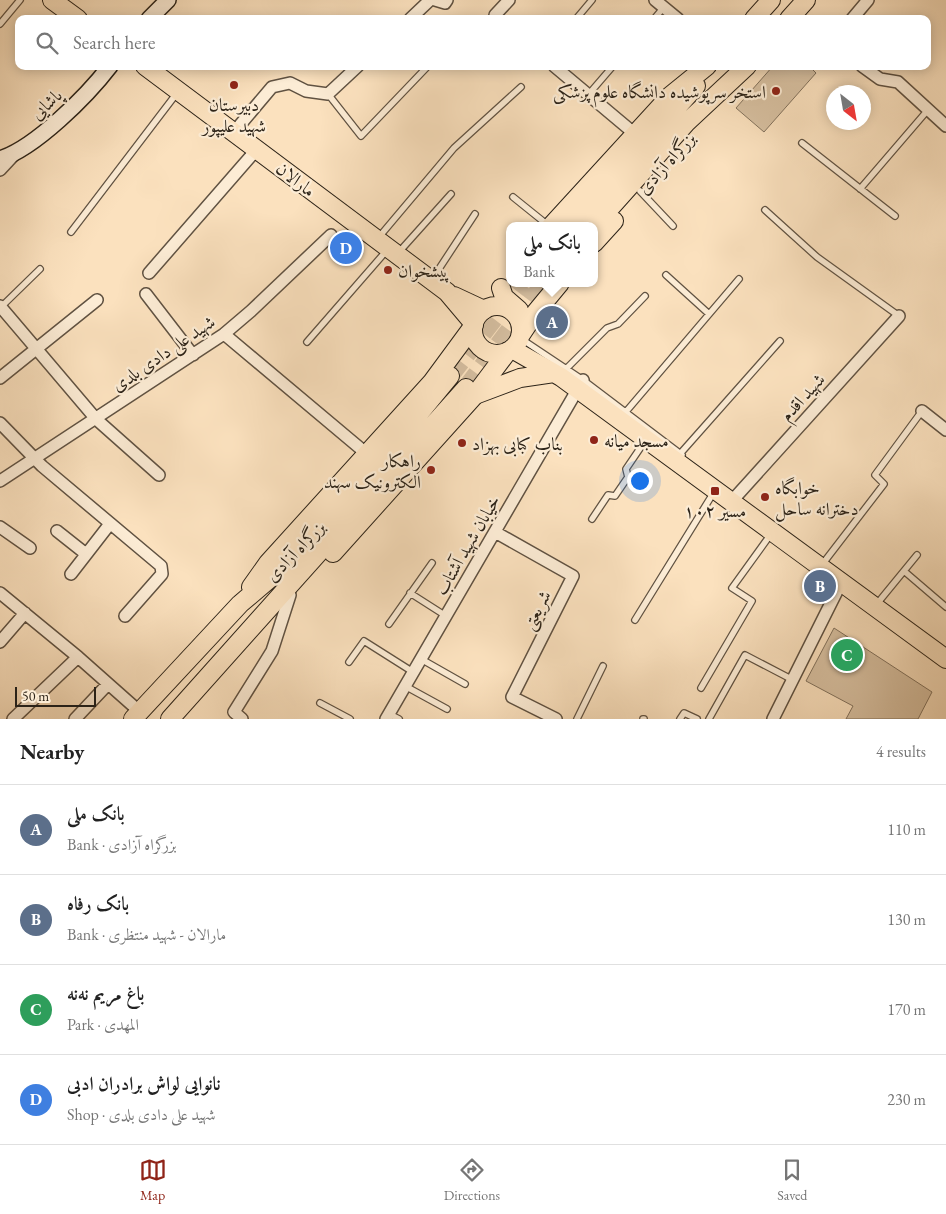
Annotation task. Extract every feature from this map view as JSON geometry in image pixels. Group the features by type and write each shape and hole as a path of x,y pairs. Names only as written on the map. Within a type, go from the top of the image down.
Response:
{"main road":[{"path":"54,0 73,15"},
{"path":"153,15 168,0"},
{"path":"758,15 771,0"},
{"path":"793,15 806,0"},
{"name":"پاشایی","path":"7,157 41,135 99,80 107,70"},
{"name":"مارالان","path":"150,70 480,317"},
{"path":"554,222 670,96 702,70"},
{"name":"بزرگراه آزادی","path":"575,222 674,112 709,70"},
{"name":"بزرگراه آزادی","path":"598,238 698,128 743,70"},
{"name":"بزرگراه آزادی","path":"598,222 686,123 734,80"},
{"path":"505,281 504,297 513,307 523,312 536,312"},
{"path":"240,604 268,563 432,382 505,281"},
{"path":"259,622 306,581 402,478 470,391 489,376 557,287"},
{"path":"501,306 513,312 520,323 515,343 495,354 483,349 475,338 480,317 501,306"},
{"path":"515,343 580,384 622,416 646,439 680,457 732,496 772,532 878,602 946,659"},
{"path":"455,349 469,349 476,353 486,363 489,376"},
{"path":"470,391 520,378 560,373"},
{"name":"بزرگراه آزادی","path":"137,715 240,604 280,570 394,444 450,376"},
{"name":"بزرگراه آزادی","path":"170,719 259,622 292,581 470,391"}],"street":[{"path":"414,15 430,0"},
{"path":"435,0 445,3 447,0"},
{"path":"496,15 508,0"},
{"path":"855,15 868,0"},
{"path":"660,4 673,15"},
{"path":"234,132 272,87 290,83 306,91 328,94 354,70"},
{"path":"559,70 635,134"},
{"path":"868,70 880,79 898,82 927,111 946,126"},
{"path":"148,273 257,149"},
{"path":"0,170 7,157"},
{"name":"شهید علی دادی بلدی","path":"0,481 224,334 258,305 330,235"},
{"path":"146,294 193,355"},
{"path":"0,378 97,300"},
{"path":"0,306 96,419 158,475"},
{"name":"شهید اقدم","path":"732,496 899,316"},
{"path":"224,334 367,454"},
{"name":"خیابان شهید آشتاب","path":"392,717 405,686 580,384"},
{"path":"922,411 946,430"},
{"path":"0,423 34,457 109,525 160,566 162,574 125,616"},
{"path":"70,574 109,525"},
{"path":"0,526 30,548"},
{"path":"57,531 86,554"},
{"name":"شریعتی","path":"495,532 573,576 512,697 537,715 556,719"},
{"path":"773,719 848,583"},
{"path":"0,593 78,657 108,684 137,715"},
{"path":"242,719 234,712 272,651 290,595"},
{"path":"0,642 25,613"},
{"path":"13,719 78,657"},
{"path":"75,719 108,684"}],"lane":[{"path":"0,24 20,0"},
{"path":"579,15 592,0"},
{"path":"328,94 361,136 424,70"},
{"path":"588,95 610,70"},
{"path":"308,342 388,247 454,148 521,87"},
{"path":"71,232 178,91"},
{"path":"860,189 927,111"},
{"path":"802,143 894,216"},
{"path":"640,191 673,226"},
{"path":"388,247 451,194"},
{"path":"513,197 545,222"},
{"path":"764,210 817,257 899,316"},
{"path":"432,280 475,214"},
{"path":"0,306 40,268"},
{"path":"666,275 710,314"},
{"path":"739,280 622,416 680,457 780,341"},
{"path":"560,373 607,328 618,324 645,296"},
{"path":"752,507 822,564 884,484 875,475 922,411"},
{"path":"592,519 608,495 614,496 628,477 626,469 646,439"},
{"path":"635,620 732,496"},
{"path":"701,688 752,601 732,588 772,532"},
{"path":"878,602 917,555"},
{"path":"389,624 432,562"},
{"path":"904,571 946,607"},
{"path":"410,594 446,616"},
{"path":"349,662 364,641 413,672"},
{"path":"710,719 746,656 793,680"},
{"path":"421,658 465,684"},
{"path":"577,719 603,666"},
{"path":"405,686 447,709"},
{"path":"320,703 350,719"},
{"path":"680,719 684,713 697,719"}],"shaded area":[{"name":"استخر سرپوشیده دانشگاه علوم پزشکی","path":"769,70 813,70 816,73 764,132 736,108"},
{"path":"834,628 932,692 918,719 846,719 853,706 806,681"}],"tunnel":[{"path":"450,376 519,287"},
{"path":"466,388 541,287"}],"place":[{"name":"دبیرستان شهید علیپور","path":"234,85"},
{"name":"استخر سرپوشیده دانشگاه علوم پزشکی","path":"776,91"},
{"name":"نانوایی لواش برادران ادبی","path":"346,248"},
{"name":"پیشخوان","path":"388,270"},
{"name":"بانک ملی","path":"552,322"},
{"name":"مسجد میانه","path":"594,440"},
{"name":"بناب کبابی بهزاد","path":"462,443"},
{"name":"راهکار الکترونیک سهند","path":"431,470"},
{"name":"مسیر ۱۰۲","path":"715,491"},
{"name":"خوابگاه دخترانه ساحل","path":"765,497"},
{"name":"بانک رفاه","path":"820,586"},
{"name":"باغ مریم نه‌نه","path":"847,655"}]}
